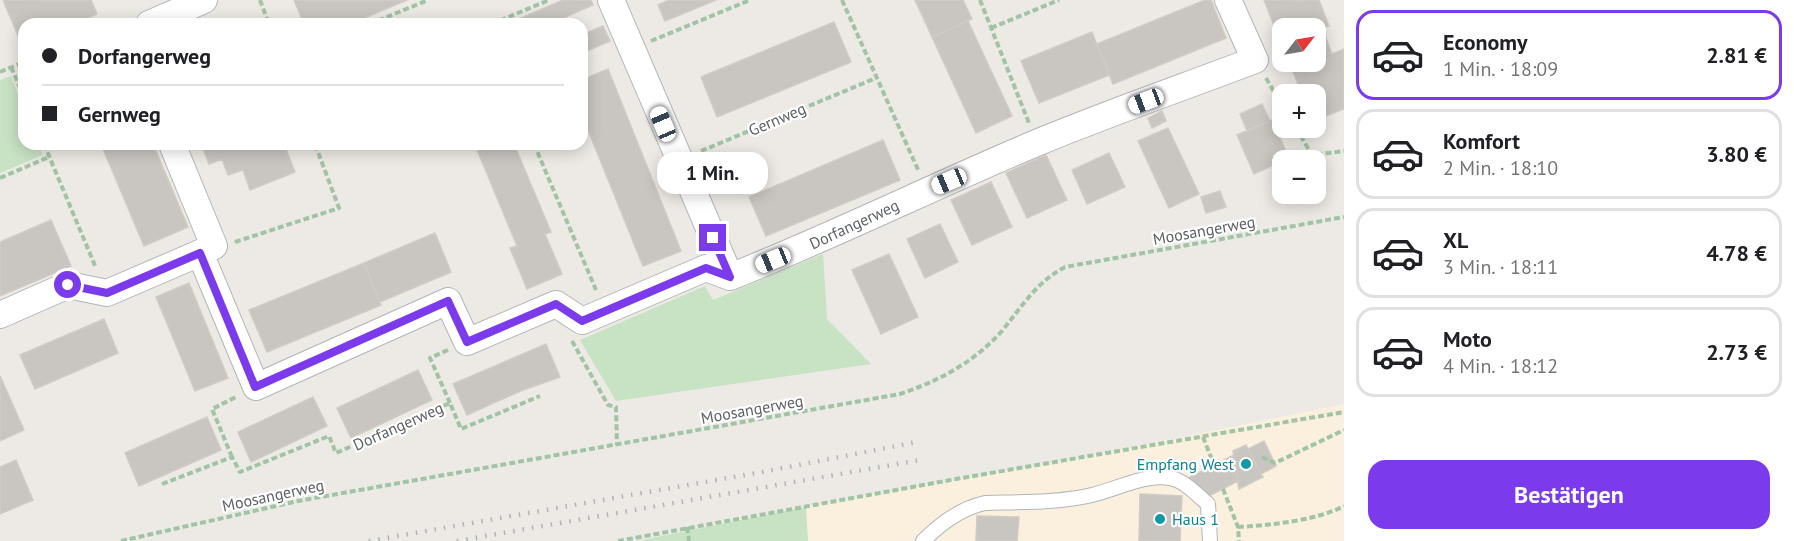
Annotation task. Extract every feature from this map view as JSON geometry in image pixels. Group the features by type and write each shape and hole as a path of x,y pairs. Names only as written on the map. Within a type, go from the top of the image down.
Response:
{"street":[{"path":"163,18 204,0"},
{"path":"611,0 730,277"},
{"path":"1228,0 1255,60"},
{"name":"Dorfangerweg","path":"730,277 795,252 927,190 1037,143 1255,60"},
{"path":"0,315 68,285 107,293 214,246 174,150"},
{"path":"200,253 255,387 448,301 467,342 556,304 582,321 706,268 730,277"}],"lane":[{"path":"923,541 942,524 974,506 985,503 1076,498 1140,480 1163,477 1180,482 1208,504 1210,541"}],"path":[{"path":"260,0 267,18"},
{"path":"384,18 428,0"},
{"path":"506,18 549,0"},
{"path":"631,50 750,0"},
{"path":"842,0 927,190"},
{"path":"980,0 1037,143"},
{"path":"991,28 1059,0"},
{"path":"1255,60 1272,89"},
{"path":"0,72 18,64"},
{"path":"11,67 18,83"},
{"name":"Gernweg","path":"679,161 876,78"},
{"path":"1302,138 1312,155 1344,151"},
{"path":"47,150 107,293"},
{"path":"200,253 339,208 317,150"},
{"path":"537,150 604,310"},
{"path":"0,178 50,157"},
{"name":"Moosangerweg","path":"121,541 298,501 900,393 923,386 969,362 999,333 1036,288 1050,275 1065,267 1344,217"},
{"path":"571,314 572,341 608,405 616,407 617,445"},
{"name":"Dorfangerweg","path":"467,342 430,358 461,429 540,396"},
{"path":"162,484 232,456 212,409 255,387"},
{"name":"Dorfangerweg","path":"232,456 240,472 329,436 336,453 450,403"},
{"path":"618,541 1344,412"},
{"path":"1262,457 1275,463 1344,430"},
{"path":"1203,437 1214,465"},
{"path":"1223,489 1238,527 1239,541"},
{"path":"1238,527 1298,519 1344,506"},
{"path":"687,527 689,541"}],"shaded area":[{"path":"1344,404 1344,541 808,541 806,507 1090,456"}],"green space":[{"path":"11,76 18,94 18,150 41,150 43,155 0,173 0,80"},
{"path":"823,254 827,319 871,364 616,401 580,340 705,286 713,300"},
{"path":"806,507 808,541 637,541"}],"building":[{"path":"3,0 91,0 97,14 87,18 18,18 18,36"},
{"path":"294,0 407,0 364,18 302,18"},
{"path":"563,0 591,0 593,5 563,18 521,18"},
{"path":"669,0 716,0 665,21 658,5"},
{"path":"915,0 963,0 972,19 932,37"},
{"path":"1205,0 1211,0 1226,38 1113,84 1097,44"},
{"path":"1264,0 1319,0 1326,18 1272,18 1272,20"},
{"path":"968,21 1012,116 976,133 932,37"},
{"path":"834,22 851,62 717,117 701,77"},
{"path":"603,26 610,41 588,50 588,32"},
{"path":"1092,32 1109,75 1039,103 1021,61"},
{"path":"1326,38 1332,54 1344,49 1344,109 1326,116 1326,84 1298,84 1293,72 1326,72"},
{"path":"608,69 681,251 643,266 588,130 588,77"},
{"path":"1262,104 1270,121 1247,131 1240,114"},
{"path":"1162,111 1166,121 1152,128 1148,118"},
{"path":"1272,120 1272,138 1280,138 1285,150 1272,150 1272,166 1254,174 1237,135"},
{"path":"1168,128 1199,194 1169,208 1138,141"},
{"path":"883,140 900,180 766,236 749,197"},
{"path":"104,150 156,150 188,227 144,246"},
{"path":"203,150 286,150 295,172 250,190 243,170 228,175 222,159 209,164"},
{"path":"477,150 517,150 551,232 545,234 562,274 527,289 510,248 517,246"},
{"path":"1109,153 1125,187 1087,204 1072,170"},
{"path":"1046,155 1067,200 1027,218 1006,173"},
{"path":"991,182 1012,227 972,245 951,200"},
{"path":"1220,191 1226,207 1206,213 1201,197"},
{"path":"51,220 71,266 0,296 0,242"},
{"path":"940,224 958,262 925,278 907,239"},
{"path":"435,233 451,272 380,302 364,263"},
{"path":"889,254 918,317 881,334 852,270"},
{"path":"364,263 381,305 267,352 249,310"},
{"path":"189,283 228,378 195,391 156,297"},
{"path":"104,319 118,353 35,389 20,355"},
{"path":"546,344 560,377 523,390 467,415 453,384"},
{"path":"418,370 432,400 351,438 337,408"},
{"path":"0,376 24,430 0,441"},
{"path":"313,397 327,426 251,462 238,432"},
{"path":"207,417 221,450 139,486 125,453"},
{"path":"1264,441 1276,466 1261,474 1248,449"},
{"name":"Empfang West","path":"1246,445 1263,477 1239,489 1233,451"},
{"path":"1234,455 1238,481 1199,501 1188,478"},
{"path":"16,460 33,500 0,514 0,467"},
{"name":"Haus 1","path":"1140,494 1182,496 1180,541 1139,541"},
{"path":"977,516 1019,517 1017,541 976,541"}],"railway":[{"path":"369,541 762,472 917,442"},
{"path":"457,541 920,460"}],"place":[{"name":"Empfang West","path":"1246,464"},
{"name":"Haus 1","path":"1160,519"}],"route":[{"path":"68,285 107,293 200,253 255,387 448,301 467,342 556,304 582,321 706,268 730,277 713,238"}]}
